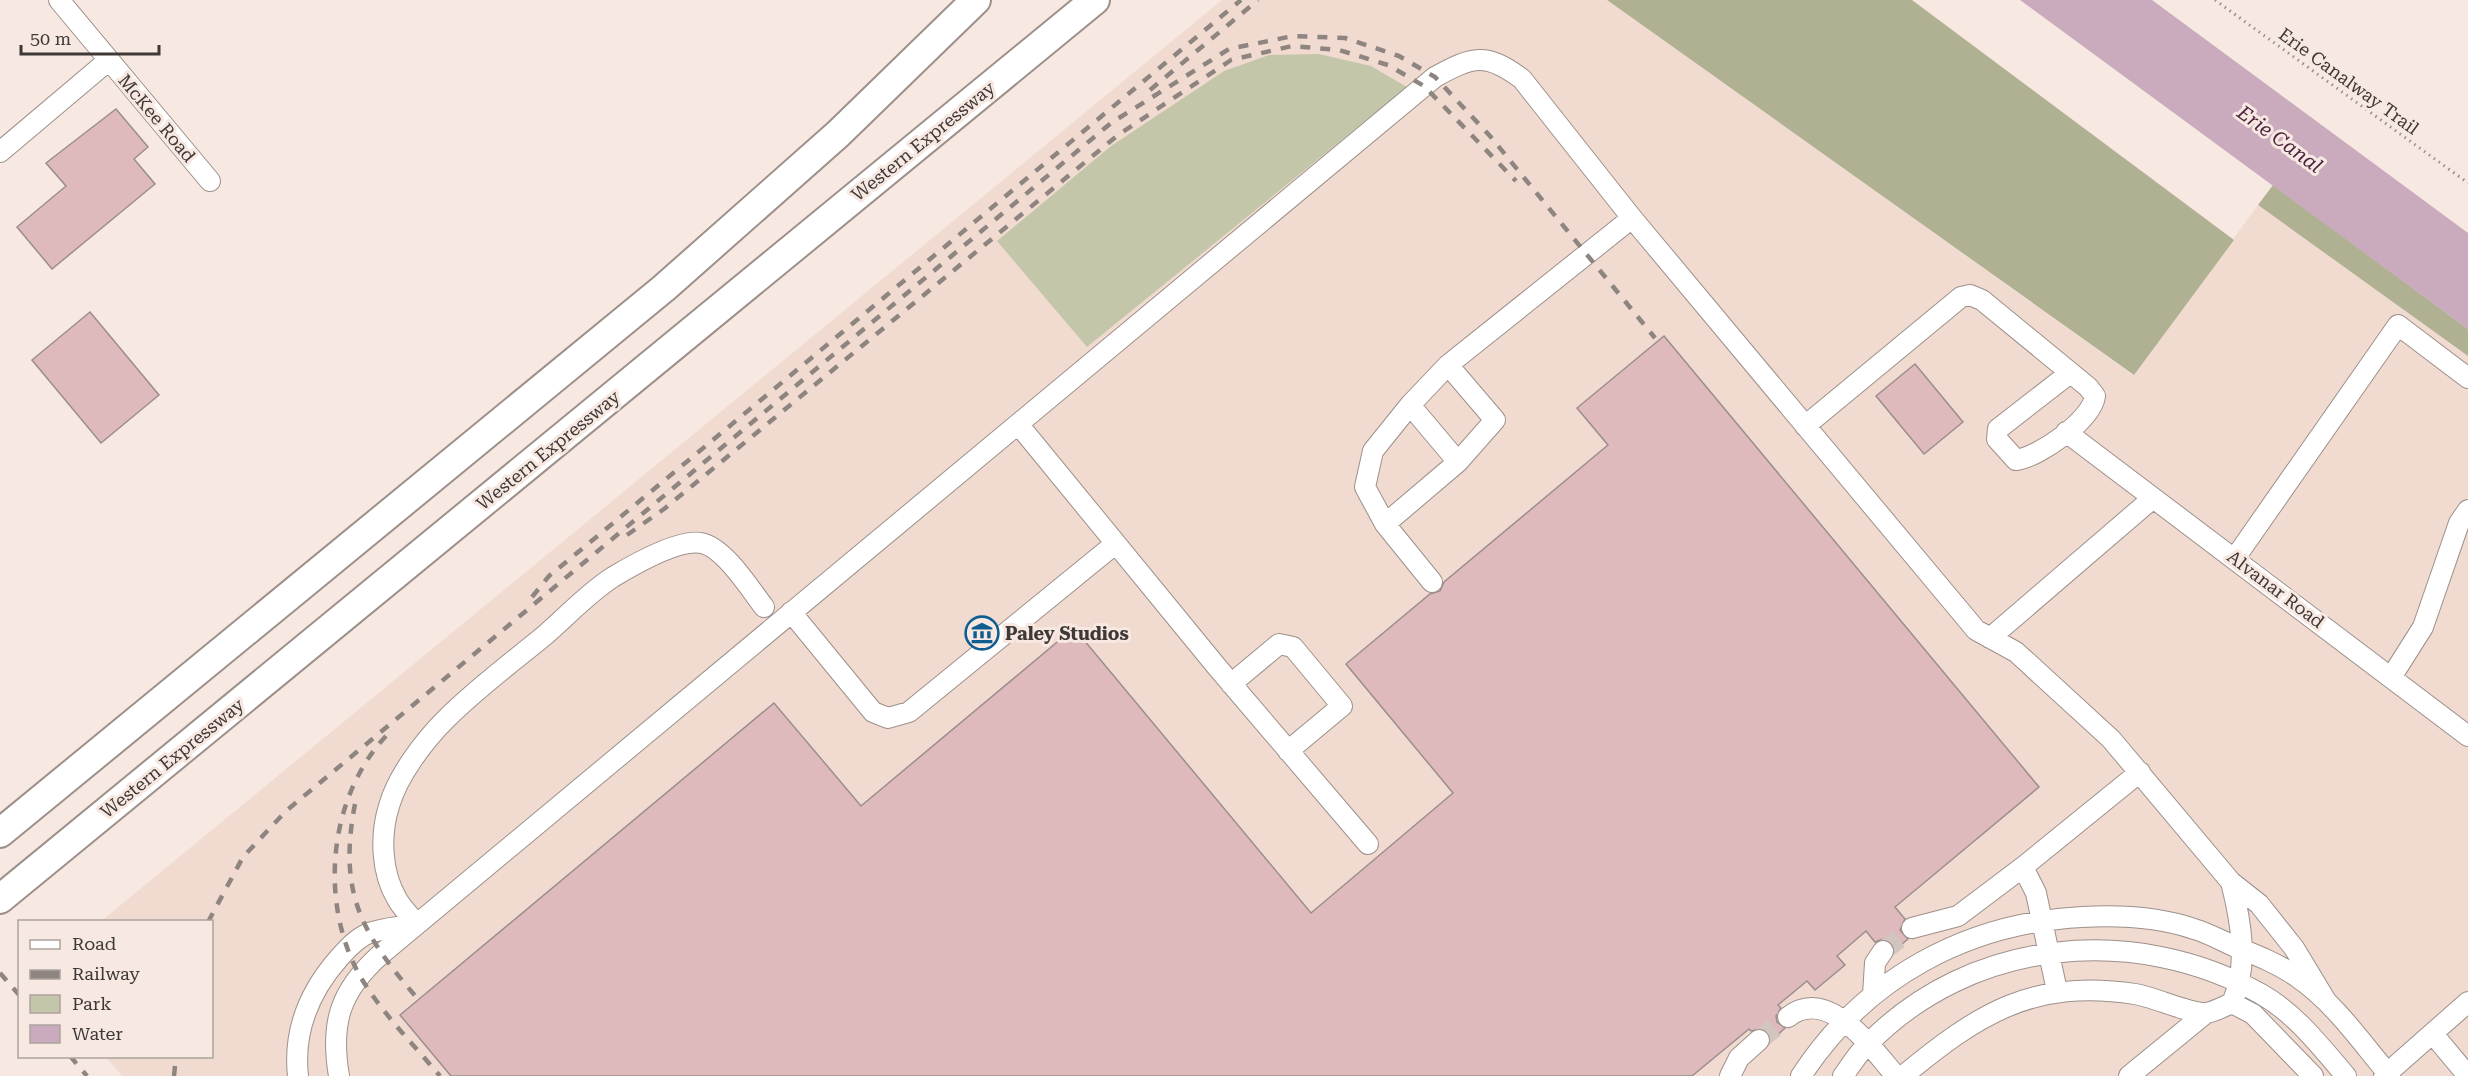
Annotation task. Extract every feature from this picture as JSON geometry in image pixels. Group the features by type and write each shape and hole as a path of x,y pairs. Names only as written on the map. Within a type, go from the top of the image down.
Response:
{"highway":[{"path":"0,833 680,274 821,149 976,0"},
{"name":"Western Expressway","path":"2,898 1095,0"}],"street":[{"name":"McKee Road","path":"70,4 109,60 210,180"},
{"path":"339,1076 335,1049 337,1018 359,974 1435,77 1455,66 1479,59 1501,63 1522,79 1632,218 1976,630 2016,652 2110,739 2231,882 2259,904 2294,948 2326,1001 2387,1075 2468,1002"},
{"path":"0,152 109,60"},
{"path":"1432,582 1385,524 1365,488 1373,451 1410,405 1448,365 1632,218"},
{"path":"1805,426 1961,297 1970,296 1982,300 2070,372 2095,396 2094,406 2085,418 2029,459 2016,460 1996,440 1998,429 2070,372"},
{"path":"2235,558 2398,325 2468,378"},
{"path":"1385,524 1458,462 1495,420 1448,365"},
{"path":"1410,405 1458,462"},
{"path":"1018,424 1115,544 1368,844"},
{"name":"Alvanar Road","path":"2066,432 2081,446 2235,558 2468,736"},
{"path":"1990,638 2153,498"},
{"path":"2392,676 2423,627 2459,523 2468,510"},
{"path":"417,924 397,900 390,881 384,855 383,830 390,804 402,778 421,748 446,719 611,579 644,560 671,549 692,542 704,543 721,554 765,607"},
{"path":"791,612 873,712 888,718 909,712 1115,544"},
{"path":"1232,684 1279,644 1293,647 1342,706 1288,751"},
{"path":"1912,928 1958,916 2023,867 2140,772"},
{"path":"2023,867 2036,893 2057,991"},
{"path":"2129,1076 2206,1013 2232,1003 2240,984 2240,918 2231,882"},
{"path":"1801,1076 1843,1021 1873,995 1918,964 1951,947 1997,929 2042,920 2137,917 2194,928 2297,976 2326,1001"},
{"path":"298,1076 296,1055 299,1029 311,997 326,973 348,948 367,934 417,924"},
{"path":"1842,1076 1868,1044 1905,1013 1975,972 2049,952 2103,949 2147,954 2192,965 2263,995 2299,1024 2346,1076"},
{"path":"1873,995 1875,963 1883,951"},
{"path":"1903,1076 1953,1035 1982,1018 2014,1003 2057,991 2136,994 2206,1013"},
{"path":"2232,1003 2253,1014 2313,1076"},
{"path":"1788,1017 1809,1007 1832,1013 1868,1044 1896,1076"},
{"path":"2433,1034 2468,1076"},
{"path":"1730,1076 1739,1058 1759,1040"}],"path":[{"name":"Erie Canalway Trail","path":"2215,0 2468,183"}],"shaded area":[{"path":"1222,0 1607,0 2133,375 2258,205 2468,356 2468,1076 122,1076 107,1058 213,1058 213,920 102,920","holes":["2087,438 2263,566 2392,665 2377,677 2077,454"]}],"green space":[{"path":"1607,0 1912,0 2234,240 2134,375"},
{"path":"1319,54 1371,66 1407,87 1087,347 997,241 1111,146 1224,71 1269,55"},
{"path":"2273,185 2468,329 2468,356 2258,205"}],"water":[{"name":"Erie Canal","path":"2020,0 2152,0 2468,233 2468,329"}],"building":[{"path":"116,109 148,147 134,159 155,184 52,269 17,227 66,186 46,163"},
{"path":"90,312 159,395 101,443 32,360"},
{"path":"1664,336 2039,787 1895,907 1905,919 1900,930 1908,939 1895,950 1889,941 1883,939 1875,942 1866,931 1837,956 1845,965 1815,990 1807,981 1778,1005 1781,1008 1776,1016 1777,1022 1785,1028 1771,1041 1768,1032 1763,1029 1751,1031 1749,1029 1692,1076 451,1076 400,1015 774,703 861,806 1074,628 1311,913 1453,793 1346,664 1430,594 1440,591 1444,582 1608,445 1577,408"},
{"path":"1915,364 1963,422 1924,454 1876,396"}],"tunnel":[{"path":"1883,951 1912,928"},
{"path":"1759,1040 1788,1017"}],"railway":[{"path":"532,597 549,576 1241,0"},
{"path":"1150,90 1258,0"},
{"path":"209,920 243,857 286,811 1111,123 1229,49 1293,36 1345,38 1399,56 1435,77 1490,136 1655,338"},
{"path":"627,535 664,509 1118,135 1231,60 1292,46 1339,50 1388,65 1424,86 1516,181"},
{"path":"386,736 367,761 352,789 341,820 336,852 335,884 339,916 347,947 368,989 387,1015 440,1076"},
{"path":"355,804 350,835 350,862 352,887 359,910 381,953 417,998"},
{"path":"0,973 18,994"},
{"path":"72,1058 87,1076"},
{"path":"174,1076 176,1058"}],"place":[{"name":"Paley Studios","path":"982,633"}]}
